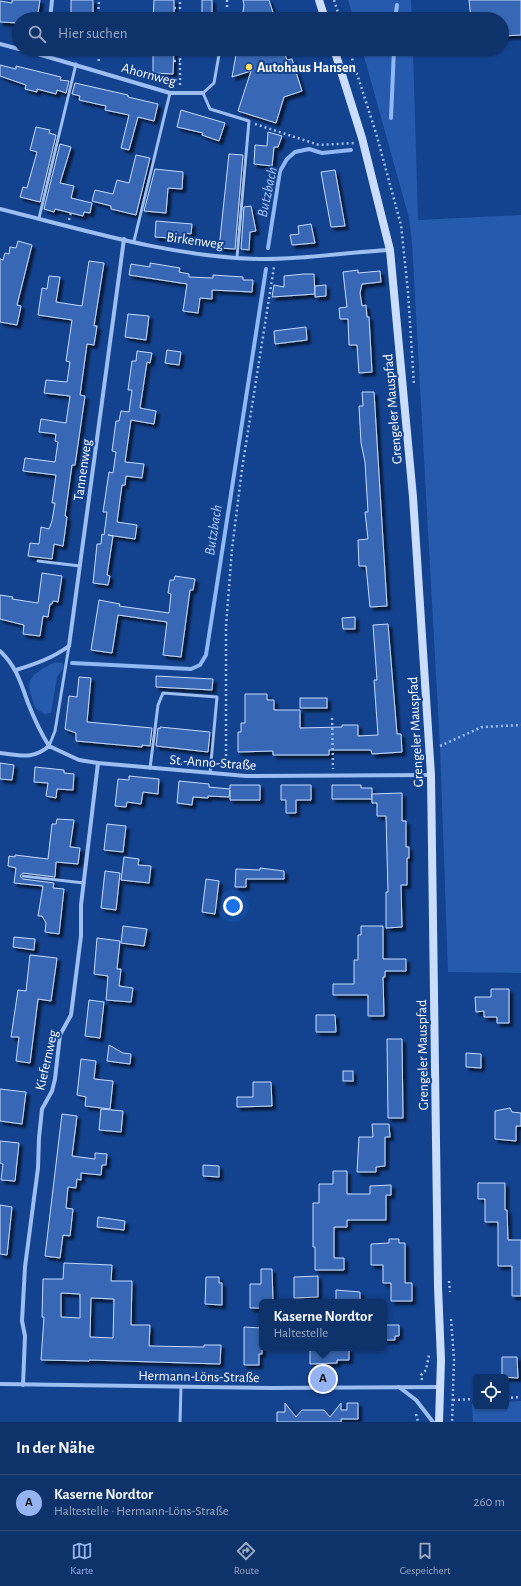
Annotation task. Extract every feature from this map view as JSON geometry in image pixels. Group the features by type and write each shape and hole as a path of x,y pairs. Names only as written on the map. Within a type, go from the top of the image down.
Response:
{"main road":[{"path":"319,0 323,12"},
{"name":"Grengeler Mauspfad","path":"336,56 362,138 390,250 413,497 431,775 438,1287 441,1387 439,1422"}],"street":[{"path":"51,12 52,0"},
{"name":"Ahornweg","path":"0,44 12,47"},
{"name":"Ahornweg","path":"46,56 170,93 203,93"},
{"name":"Birkenweg","path":"0,209 124,239 188,252 236,257 276,258 334,256 390,250"},
{"name":"Tannenweg","path":"69,646 124,239"},
{"path":"16,670 42,662 59,654 69,646"},
{"path":"0,651 10,660 16,670 32,713 49,746 42,752 33,756 0,753"},
{"name":"St.-Anno-Straße","path":"49,746 79,760 98,764 226,775 431,775"},
{"name":"Kiefernweg","path":"23,1385 25,1336 22,1321 25,1267 38,1168 42,1109 52,1091 60,1035 71,1016 84,883 98,764"},
{"name":"Hermann-Löns-Straße","path":"0,1384 181,1387 441,1387"},
{"path":"398,1387 420,1405 433,1422"}],"lane":[{"path":"219,56 214,83 203,93 210,108 248,122 236,257"},
{"path":"38,218 76,64"},
{"path":"134,241 170,93"},
{"path":"38,561 80,566"},
{"path":"49,746 55,731 69,646"},
{"path":"150,768 158,705 163,693 217,697 210,773"},
{"path":"23,876 84,883"},
{"path":"180,1422 181,1387"}],"path":[{"path":"180,0 180,12"},
{"path":"334,0 338,12"},
{"path":"93,2 99,1 98,12"},
{"path":"174,8 180,8"},
{"path":"98,71 100,56"},
{"path":"180,56 180,94"},
{"path":"174,61 180,61"},
{"path":"248,122 319,145 354,143"},
{"path":"352,136 356,150"},
{"path":"226,775 226,626 232,549 242,469 276,258"},
{"path":"332,718 333,776"},
{"path":"440,746 482,727 521,725"},
{"path":"423,1387 421,1375 426,1370 430,1352"},
{"path":"509,1398 521,1397"},
{"path":"453,1400 473,1400"},
{"path":"418,1422 416,1414 420,1405"}],"shaded area":[{"path":"348,0 411,0 412,12 352,12"},
{"path":"364,56 413,56 418,220 521,215 521,973 448,972 440,747 412,243 409,218"},
{"path":"55,662 62,663 64,667 57,677 51,713 45,714 36,709 29,685 30,680 39,671"},
{"path":"521,1401 521,1422 473,1422 472,1404 473,1410 509,1410 509,1402"}],"building":[{"path":"12,0 40,0 38,12 12,12 12,23 0,22 0,1 12,3"},
{"path":"71,0 93,0 93,12 71,12"},
{"path":"154,0 174,0 174,12 153,12"},
{"path":"202,0 212,0 212,12 202,12"},
{"path":"243,0 269,0 273,12 243,12"},
{"path":"469,0 521,0 521,35 509,36 509,12 470,12"},
{"path":"153,56 174,56 173,74 153,73"},
{"path":"236,56 286,56 287,60 292,59 302,91 284,97 276,123 238,111 251,71 232,77"},
{"path":"0,65 16,69 16,66 61,77 60,80 69,81 66,93 57,90 56,94 37,89 37,92 25,89 26,85 0,76"},
{"path":"75,83 128,95 128,97 158,104 154,121 138,117 129,150 121,148 129,115 105,110 106,106 79,100 80,96 72,94"},
{"path":"181,110 225,123 219,141 202,135 203,133 177,127"},
{"path":"36,127 50,130 49,133 56,135 40,202 20,197 23,187 27,188 37,152 30,150"},
{"path":"268,132 282,136 278,147 274,147 272,166 254,164 255,145 267,146"},
{"path":"60,144 71,147 60,183 74,186 71,198 92,203 90,213 84,212 83,216 55,209 54,212 44,209"},
{"path":"229,154 243,155 235,249 219,248"},
{"path":"136,155 150,158 136,215 111,209 111,206 92,201 95,190 113,194 117,180 129,183"},
{"path":"155,169 183,172 182,189 168,188 166,213 144,211"},
{"path":"335,170 345,226 331,227 321,172"},
{"path":"251,206 256,231 250,232 249,250 241,249 244,207"},
{"path":"156,221 192,224 191,234 185,233 185,239 155,237"},
{"path":"311,224 315,243 292,245 290,235 299,234 298,226"},
{"path":"18,241 32,245 17,305 21,306 17,325 0,322 0,259 3,260 5,253 9,254 10,247 16,248"},
{"path":"89,261 104,263 94,326 97,326 94,345 87,344 80,395 85,396 75,465 72,465 65,516 67,517 63,546 54,544 52,559 28,556 30,543 39,544 41,527 49,529 52,521 55,503 52,503 56,475 23,471 25,458 55,462 58,442 55,441 56,434 39,432 41,419 66,423 70,396 44,393 46,380 67,382 70,362 66,361 72,320 38,315 42,288 47,289 49,276 60,277 56,302 82,306"},
{"path":"150,263 180,268 179,272 189,274 189,277 213,278 213,275 243,277 243,280 253,280 252,292 212,290 212,299 200,298 198,313 183,311 187,284 129,275 131,264 150,267"},
{"path":"358,270 358,273 380,271 381,282 362,284 360,293 362,306 366,305 367,317 369,317 372,372 359,373 357,345 349,345 348,319 340,319 339,308 347,307 343,272"},
{"path":"314,274 315,294 272,297 274,285 284,287 284,276"},
{"path":"326,285 326,296 315,297 315,286"},
{"path":"128,314 149,316 146,340 125,337"},
{"path":"306,327 307,340 275,344 274,331"},
{"path":"167,350 181,352 179,365 165,363"},
{"path":"137,351 152,353 150,363 147,362 140,408 156,411 154,424 131,420 125,462 144,464 142,478 126,476 125,485 122,485 117,522 137,525 135,539 108,535 113,536 107,575 110,576 108,585 93,583 97,544 101,544 102,534 104,535 107,512 103,512 109,472 113,473 116,452 112,451 116,421 119,421 121,411 129,412 132,390 128,390 132,361 136,361"},
{"path":"362,392 374,392 387,606 370,607 366,566 359,566 358,540 368,539 365,512 368,512 365,462 361,443 359,406 363,406"},
{"path":"42,573 62,576 58,602 53,601 52,604 50,604 48,617 43,616 40,636 23,634 24,625 0,619 0,595 13,597 12,599 38,603"},
{"path":"175,576 195,579 193,590 190,590 181,657 163,655 167,622 118,615 112,653 91,650 99,600 120,604 119,606 169,613 171,594 168,593 170,580 174,580"},
{"path":"355,617 355,629 343,629 342,618"},
{"path":"388,624 397,734 401,734 402,752 372,754 371,750 329,750 329,755 273,755 273,751 238,752 238,732 241,732 241,723 245,723 245,694 267,694 267,700 274,700 274,710 300,710 300,728 358,725 358,736 378,735 374,680 377,680 373,625"},
{"path":"156,676 213,679 212,690 156,687"},
{"path":"79,677 91,678 87,722 152,728 150,746 142,745 142,747 76,741 76,733 65,729 69,696 77,697"},
{"path":"300,698 327,698 327,708 300,708"},
{"path":"160,727 210,732 208,752 156,746 158,728 160,729"},
{"path":"0,763 14,765 12,780 0,779"},
{"path":"35,767 64,770 64,773 74,774 73,790 57,789 56,798 46,796 48,783 34,782"},
{"path":"129,776 159,779 158,794 143,792 141,804 127,802 126,807 115,806 118,779 129,780"},
{"path":"179,781 209,784 209,787 230,789 230,785 260,785 260,800 230,800 230,790 229,797 193,797 192,805 177,803"},
{"path":"281,785 311,785 311,800 296,800 296,813 286,813 286,800 281,800"},
{"path":"332,785 361,785 361,788 372,788 372,799 332,799"},
{"path":"402,793 402,821 406,821 406,847 409,847 409,858 407,858 407,885 401,885 402,927 386,928 386,892 388,892 386,816 377,816 377,803 372,803 372,794"},
{"path":"57,819 74,820 70,847 80,848 78,864 56,862 55,877 23,873 20,876 23,879 54,883 53,888 64,889 59,934 45,932 46,923 42,916 38,916 43,886 14,883 16,868 8,866 9,856 15,857 15,855 48,859 52,824 56,824"},
{"path":"107,824 126,826 123,852 104,850"},
{"path":"124,857 139,859 138,865 151,866 149,883 121,880"},
{"path":"260,868 284,871 284,879 246,879 246,887 235,887 236,869 260,870"},
{"path":"105,871 120,873 116,910 101,908"},
{"path":"206,879 219,881 215,914 202,912"},
{"path":"123,926 147,929 144,946 121,943"},
{"path":"361,926 383,926 383,959 406,959 406,971 385,971 385,977 383,977 384,1016 368,1016 368,995 333,995 333,984 354,984 354,960 358,960 358,935 361,935"},
{"path":"14,937 35,939 34,950 13,947"},
{"path":"97,938 120,941 117,969 121,969 119,986 133,988 131,1002 106,1000 108,976 94,974"},
{"path":"30,955 57,958 51,1001 38,999 30,1063 16,1061 19,1037 11,1037 18,990 26,991"},
{"path":"491,989 509,989 509,1023 497,1023 497,1017 484,1017 484,1011 476,1012 475,997 491,997"},
{"path":"89,1000 104,1002 100,1038 85,1036"},
{"path":"316,1015 335,1015 336,1032 316,1032"},
{"path":"387,1039 402,1039 403,1118 388,1118"},
{"path":"109,1045 123,1053 131,1054 130,1064 107,1061"},
{"path":"466,1053 481,1054 481,1068 466,1067"},
{"path":"81,1059 96,1061 94,1079 113,1081 110,1109 85,1106 86,1097 77,1095"},
{"path":"343,1071 353,1071 353,1081 343,1081"},
{"path":"253,1082 271,1082 272,1106 237,1107 237,1097 253,1097"},
{"path":"0,1089 26,1092 22,1124 0,1121"},
{"path":"510,1108 512,1112 521,1113 521,1126 516,1126 516,1141 495,1139 495,1111"},
{"path":"101,1109 123,1111 121,1132 99,1130"},
{"path":"62,1114 77,1116 72,1156 95,1159 95,1153 107,1154 106,1165 102,1165 101,1175 81,1173 81,1180 77,1179 76,1188 68,1187 66,1208 73,1209 70,1236 63,1235 60,1258 45,1256"},
{"path":"372,1124 389,1124 390,1137 385,1137 385,1166 376,1167 376,1172 357,1172 359,1137 373,1137"},
{"path":"0,1141 19,1143 15,1181 1,1180 3,1164 0,1163"},
{"path":"203,1165 219,1166 219,1177 203,1176"},
{"path":"333,1171 347,1171 347,1194 370,1194 370,1186 391,1185 391,1195 386,1195 386,1220 347,1220 347,1227 334,1227 334,1258 344,1258 344,1270 315,1270 315,1247 313,1247 313,1203 319,1203 319,1184 333,1184"},
{"path":"478,1183 505,1183 505,1210 507,1210 508,1240 521,1240 521,1296 512,1296 512,1266 498,1266 498,1222 485,1222 485,1199 478,1199"},
{"path":"0,1205 12,1207 7,1255 0,1254"},
{"path":"98,1217 125,1221 124,1230 97,1227"},
{"path":"389,1239 399,1239 399,1243 405,1243 405,1283 412,1283 412,1301 391,1301 391,1283 383,1283 383,1265 371,1265 371,1244 389,1243"},
{"path":"64,1263 112,1265 111,1281 132,1281 131,1325 150,1325 149,1346 204,1347 204,1345 221,1345 220,1364 41,1360 44,1317 42,1317 43,1279 63,1279","holes":["61,1293 80,1294 80,1318 61,1317","91,1298 114,1299 113,1338 90,1337"]},
{"path":"261,1269 272,1269 273,1299 259,1299 259,1308 250,1308 250,1284 261,1284"},
{"path":"318,1276 318,1297 294,1298 294,1277"},
{"path":"206,1277 219,1277 219,1283 222,1283 222,1305 205,1304"},
{"path":"336,1290 360,1292 360,1299 336,1299"},
{"path":"387,1325 399,1325 399,1336 395,1336 395,1340 387,1340"},
{"path":"244,1327 259,1328 259,1351 262,1351 262,1354 259,1354 259,1365 244,1365"},
{"path":"310,1351 349,1351 349,1360 337,1360 337,1363 310,1364"},
{"path":"502,1357 517,1357 518,1378 509,1377 509,1374 502,1374"},
{"path":"285,1403 296,1417 302,1410 324,1410 330,1417 341,1403 341,1410 347,1410 347,1403 358,1403 358,1419 341,1419 341,1422 277,1422 277,1412 285,1412"}],"waterway":[{"path":"396,12 397,5"},
{"path":"391,118 394,56"},
{"name":"Butzbach","path":"268,248 280,171 287,159 295,152 309,149 322,153 351,150"},
{"name":"Butzbach","path":"72,663 191,669 200,665 206,655 266,269"}],"place":[{"name":"Autohaus Hansen","path":"249,67"},
{"name":"Kaserne Nordtor","path":"323,1379"}]}
